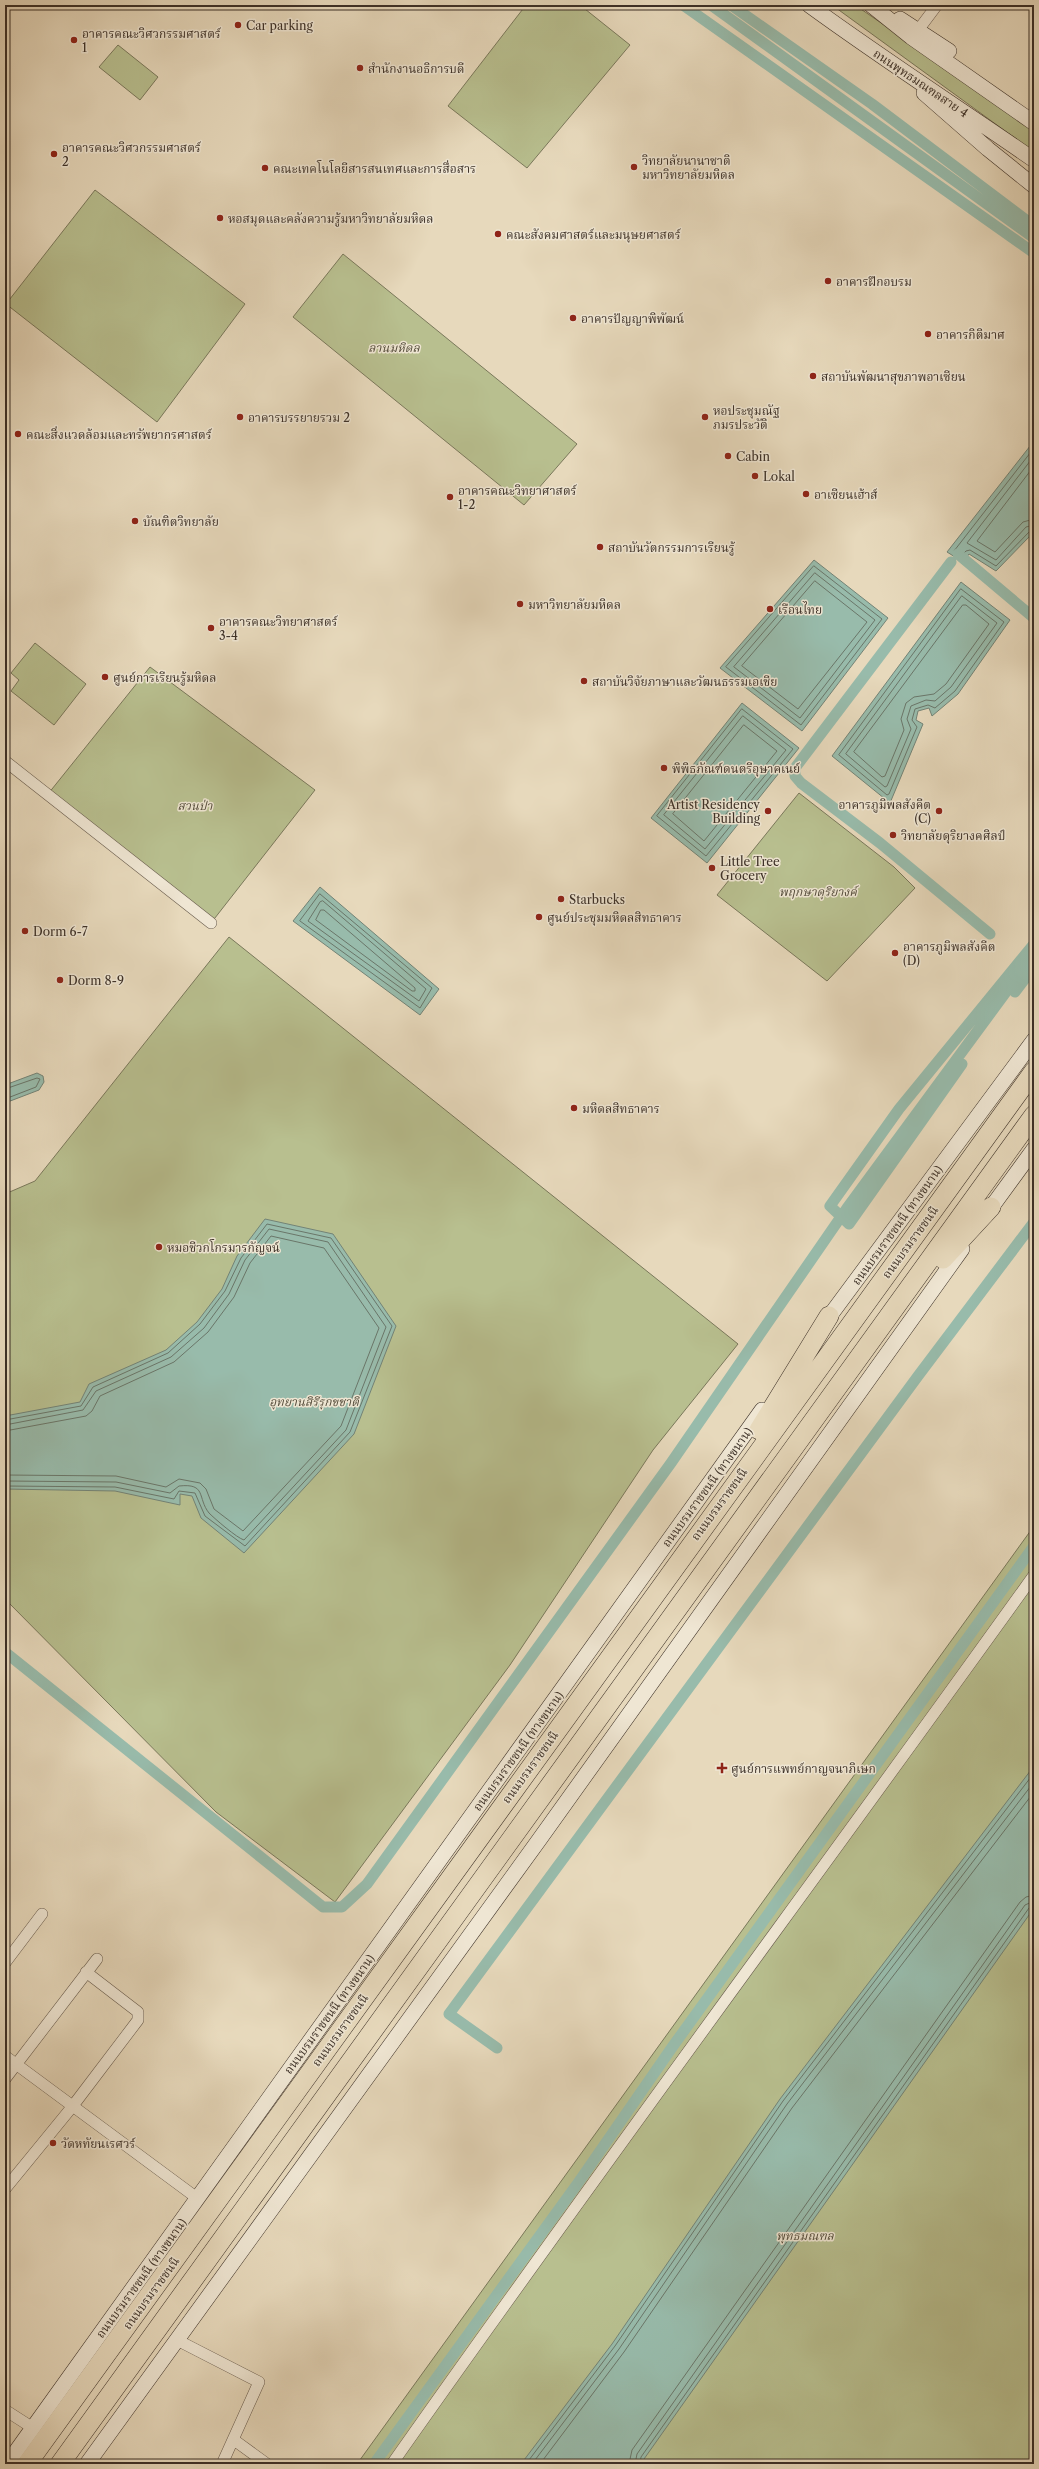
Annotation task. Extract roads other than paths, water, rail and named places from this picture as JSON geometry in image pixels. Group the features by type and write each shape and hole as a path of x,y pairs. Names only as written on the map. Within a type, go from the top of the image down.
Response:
{"highway":[{"name":"ถนนบรมราชชนนี","path":"27,2464 1034,1071"},
{"path":"60,2464 1034,1115"},
{"path":"854,1365 934,1269 991,1207"},
{"path":"682,1556 829,1316"}],"main road":[{"name":"ถนนพุทธมณฑลสาย 4","path":"809,5 895,67 931,89 1034,160"},
{"path":"872,6 919,29 1034,111"},
{"path":"872,6 911,37 1034,123"},
{"path":"895,67 951,118 1034,186"},
{"path":"931,89 1034,175"},
{"name":"ถนนบรมราชชนนี (ทางขนาน)","path":"7,2464 829,1316 1034,1040"},
{"path":"89,2463 539,1840 1034,1148"}],"street":[{"path":"919,29 937,5"},
{"path":"5,761 211,923"},
{"path":"392,2464 519,2283 811,1885 1034,1575"},
{"path":"5,1963 42,1914"},
{"path":"5,2079 97,1959"},
{"path":"5,2189 72,2107 139,2016 138,2012 86,1972"},
{"path":"5,2056 197,2198"},
{"path":"177,2340 259,2382 222,2464"},
{"path":"5,2410 33,2428"},
{"path":"234,2440 267,2464"}],"water":[{"path":"1034,441 1034,532 996,571 969,554 963,562 947,552"},
{"path":"814,560 888,618 802,731 720,668"},
{"path":"961,582 1010,620 958,694 932,716 929,708 918,711 916,720 923,724 890,803 832,756"},
{"path":"742,703 799,748 707,863 651,818"},
{"path":"320,887 439,989 420,1015 293,921"},
{"path":"37,1073 43,1076 44,1082 39,1090 5,1103 5,1085"},
{"path":"265,1219 333,1234 396,1326 354,1434 244,1553 201,1518 192,1496 180,1494 180,1505 115,1491 5,1489 5,1416 80,1402 89,1384 166,1350 197,1322 222,1289 237,1256"},
{"path":"1034,1766 1034,1908 644,2459 644,2464 521,2464 612,2344 780,2099"}],"waterway":[{"path":"683,5 1034,253"},
{"path":"711,5 1034,238"},
{"path":"731,5 872,104 1034,226"},
{"path":"958,554 1034,618"},
{"path":"951,562 795,768 795,776 801,783 880,843 990,934"},
{"path":"962,1064 849,1224 830,1206 899,1109 1034,944"},
{"path":"5,1652 323,1907 342,1907 367,1884 671,1463 847,1208 1034,954"},
{"path":"1015,992 1034,967"},
{"path":"497,2048 449,2014 918,1376 1034,1222"},
{"path":"374,2464 578,2183 673,2046 1034,1546"}],"place":[{"name":"Car parking","path":"238,25"},
{"name":"อาคารคณะวิศวกรรมศาสตร์ 1","path":"74,40"},
{"name":"สำนักงานอธิการบดี","path":"360,68"},
{"name":"อาคารคณะวิศวกรรมศาสตร์ 2","path":"54,154"},
{"name":"วิทยาลัยนานาชาติ มหาวิทยาลัยมหิดล","path":"634,167"},
{"name":"คณะเทคโนโลยีสารสนเทศและการสื่อสาร","path":"265,168"},
{"name":"หอสมุดและคลังความรู้มหาวิทยาลัยมหิดล","path":"220,218"},
{"name":"คณะสังคมศาสตร์และมนุษยศาสตร์","path":"498,234"},
{"name":"อาคารฝึกอบรม","path":"828,281"},
{"name":"อาคารปัญญาพิพัฒน์","path":"573,318"},
{"name":"อาคารกิติมาศ","path":"928,334"},
{"name":"สถาบันพัฒนาสุขภาพอาเซียน","path":"813,376"},
{"name":"อาคารบรรยายรวม 2","path":"240,417"},
{"name":"หอประชุมณัฐ ภมรประวัติ","path":"705,417"},
{"name":"คณะสิ่งแวดล้อมและทรัพยากรศาสตร์","path":"18,434"},
{"name":"Cabin","path":"728,456"},
{"name":"Lokal","path":"755,476"},
{"name":"อาเซียนเฮ้าส์","path":"806,494"},
{"name":"อาคารคณะวิทยาศาสตร์ 1-2","path":"450,497"},
{"name":"บัณฑิตวิทยาลัย","path":"135,521"},
{"name":"สถาบันวัตกรรมการเรียนรู้","path":"600,547"},
{"name":"มหาวิทยาลัยมหิดล","path":"520,604"},
{"name":"เรือนไทย","path":"770,609"},
{"name":"อาคารคณะวิทยาศาสตร์ 3-4","path":"211,628"},
{"name":"ศูนย์การเรียนรู้มหิดล","path":"105,677"},
{"name":"สถาบันวิจัยภาษาและวัฒนธรรมเอเชีย","path":"584,681"},
{"name":"พิพิธภัณฑ์ดนตรีอุษาคเนย์","path":"664,768"},
{"name":"Artist Residency Building","path":"768,811"},
{"name":"อาคารภูมิพลสังคีต (C)","path":"939,811"},
{"name":"วิทยาลัยดุริยางคศิลป์","path":"893,835"},
{"name":"Little Tree Grocery","path":"712,868"},
{"name":"Starbucks","path":"561,899"},
{"name":"ศูนย์ประชุมมหิดลสิทธาคาร","path":"539,917"},
{"name":"Dorm 6-7","path":"25,931"},
{"name":"อาคารภูมิพลสังคีต (D)","path":"895,953"},
{"name":"Dorm 8-9","path":"60,980"},
{"name":"มหิดลสิทธาคาร","path":"574,1108"},
{"name":"หมอชีวกโกรมารกัญจน์","path":"159,1247"},
{"name":"ศูนย์การแพทย์กาญจนาภิเษก","path":"722,1768"},
{"name":"วัดหทัยนเรศวร์","path":"53,2143"}],"park label":[{"name":"ลานมหิดล","path":"394,347"},
{"name":"สวนป่า","path":"195,805"},
{"name":"พฤกษาดุริยางค์","path":"818,891"},
{"name":"อุทยานสิรีรุกขชาติ","path":"314,1401"},
{"name":"พุทธมณฑล","path":"805,2235"}]}
